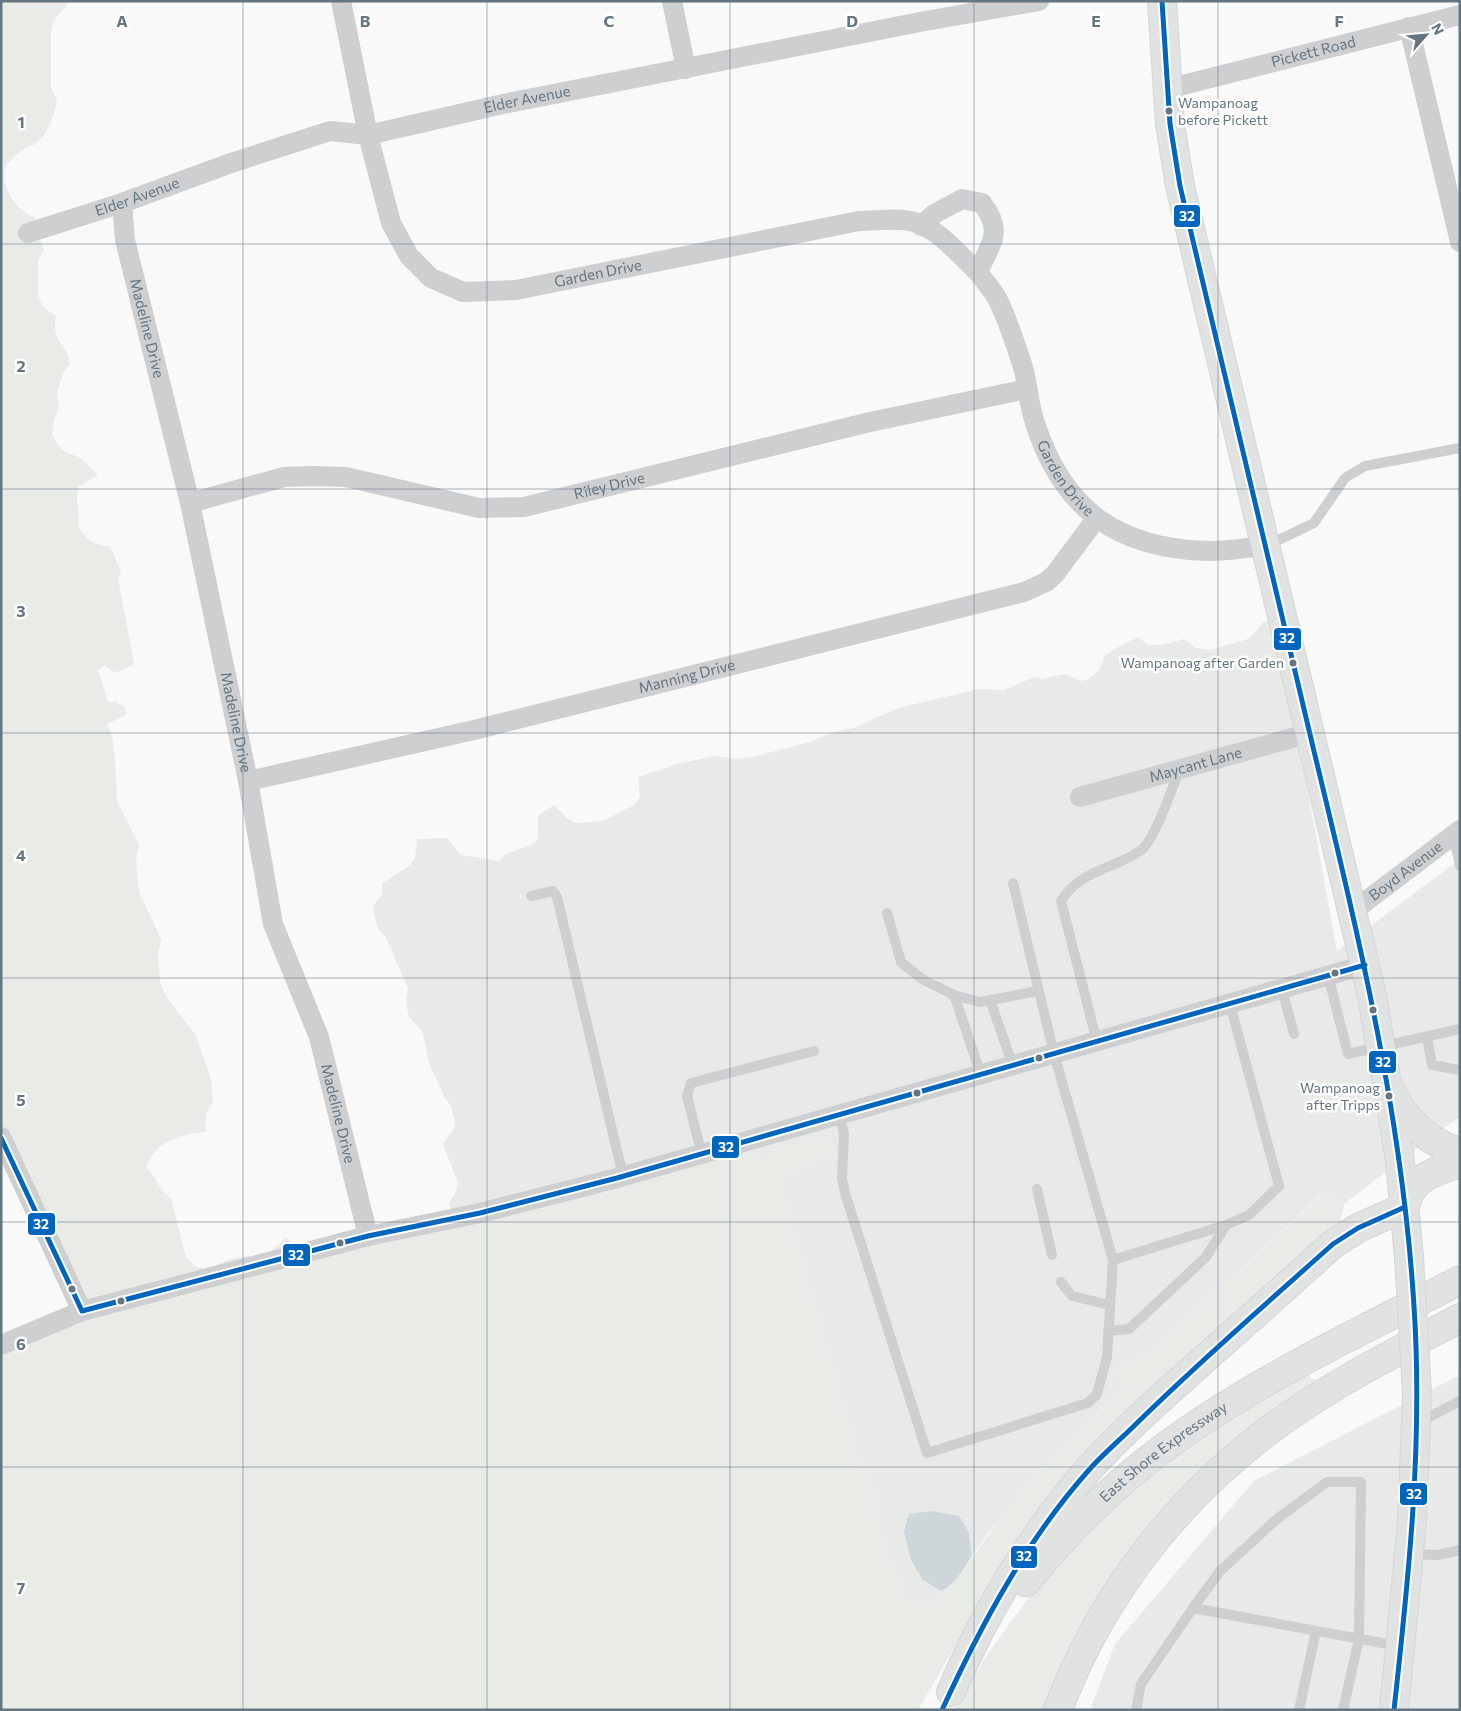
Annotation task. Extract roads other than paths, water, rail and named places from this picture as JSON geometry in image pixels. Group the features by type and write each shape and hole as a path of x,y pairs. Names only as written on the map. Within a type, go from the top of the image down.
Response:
{"main road":[{"path":"1162,1 1167,90 1180,186 1353,912 1382,1047 1388,1086 1409,1257 1417,1394 1409,1554 1394,1710"},
{"path":"1388,1086 1398,1105 1420,1130 1442,1145 1460,1152"},
{"path":"947,1701 986,1618 1024,1556 1072,1491 1106,1451 1171,1389 1333,1244 1358,1228 1404,1207 1410,1190 1418,1180 1434,1172 1460,1164"},
{"name":"East Shore Expressway","path":"947,1701 983,1640 1039,1565 1081,1519 1151,1457 1242,1396 1460,1280"},
{"path":"1058,1710 1088,1643 1119,1590 1155,1541 1196,1495 1241,1453 1315,1398 1367,1367 1460,1318"}],"street":[{"name":"Garden Drive","path":"341,1 358,75 368,136 391,223 409,256 431,278 463,292 516,290 859,221 914,222 939,236 978,272 997,298 1023,368 1034,421 1048,459 1067,491 1096,519 1125,535 1162,546 1210,551 1266,546"},
{"path":"672,1 686,69"},
{"name":"Elder Avenue","path":"28,234 122,203 231,163 330,131 368,136 503,104 920,22 1039,1"},
{"name":"Pickett Road","path":"1167,90 1460,15"},
{"path":"1409,27 1460,242"},
{"path":"920,226 934,214 962,199 982,203 993,218 996,234 978,272"},
{"name":"Madeline Drive","path":"122,203 125,240 190,503 248,781 273,924 319,1037 368,1236"},
{"name":"Riley Drive","path":"190,503 284,477 313,476 346,478 479,508 524,507 870,422 1027,389"},
{"name":"Manning Drive","path":"248,781 474,730 1024,592 1046,582 1055,574 1096,519"},
{"name":"Maycant Lane","path":"1080,797 1310,733"},
{"name":"Boyd Avenue","path":"1353,912 1456,832"},
{"path":"1,1345 82,1311 368,1236 480,1213 623,1176 840,1116 1365,965"},
{"path":"1,1137 82,1311"}],"lane":[{"path":"1266,546 1314,523 1345,478 1365,466 1460,448"},
{"path":"1097,1042 1061,901 1076,882 1143,850 1163,813 1179,769"},
{"path":"1456,832 1460,866"},
{"path":"840,1116 845,1142 842,1179 844,1192 927,1453 1088,1403 1096,1394 1102,1382 1107,1357 1113,1260 1054,1054 1013,883"},
{"path":"531,896 553,891 557,897 623,1176"},
{"path":"887,913 901,962 922,979 954,995 980,1002 1038,991"},
{"path":"1328,976 1348,1054 1460,1029"},
{"path":"1282,989 1294,1034"},
{"path":"954,995 981,1075"},
{"path":"990,1000 1013,1066"},
{"path":"1113,1260 1226,1225 1249,1215 1279,1186 1230,1004"},
{"path":"1427,1036 1432,1065 1460,1070"},
{"path":"702,1154 687,1096 691,1083 814,1051"},
{"path":"1037,1189 1052,1255"},
{"path":"1108,1331 1129,1329 1206,1257 1226,1225"},
{"path":"1061,1282 1072,1296 1110,1305"},
{"path":"1417,1424 1460,1401"},
{"path":"1136,1710 1141,1684 1220,1571 1277,1519 1327,1482 1361,1482 1359,1639 1343,1710"},
{"path":"1409,1554 1438,1555 1460,1550"},
{"path":"1193,1608 1401,1646"},
{"path":"1299,1710 1316,1631"}],"place":[{"name":"Wampanoag before Pickett","path":"1169,111"},
{"name":"Wampanoag after Garden","path":"1293,663"},
{"name":"Wampanoag after Tripps","path":"1389,1096"}]}
